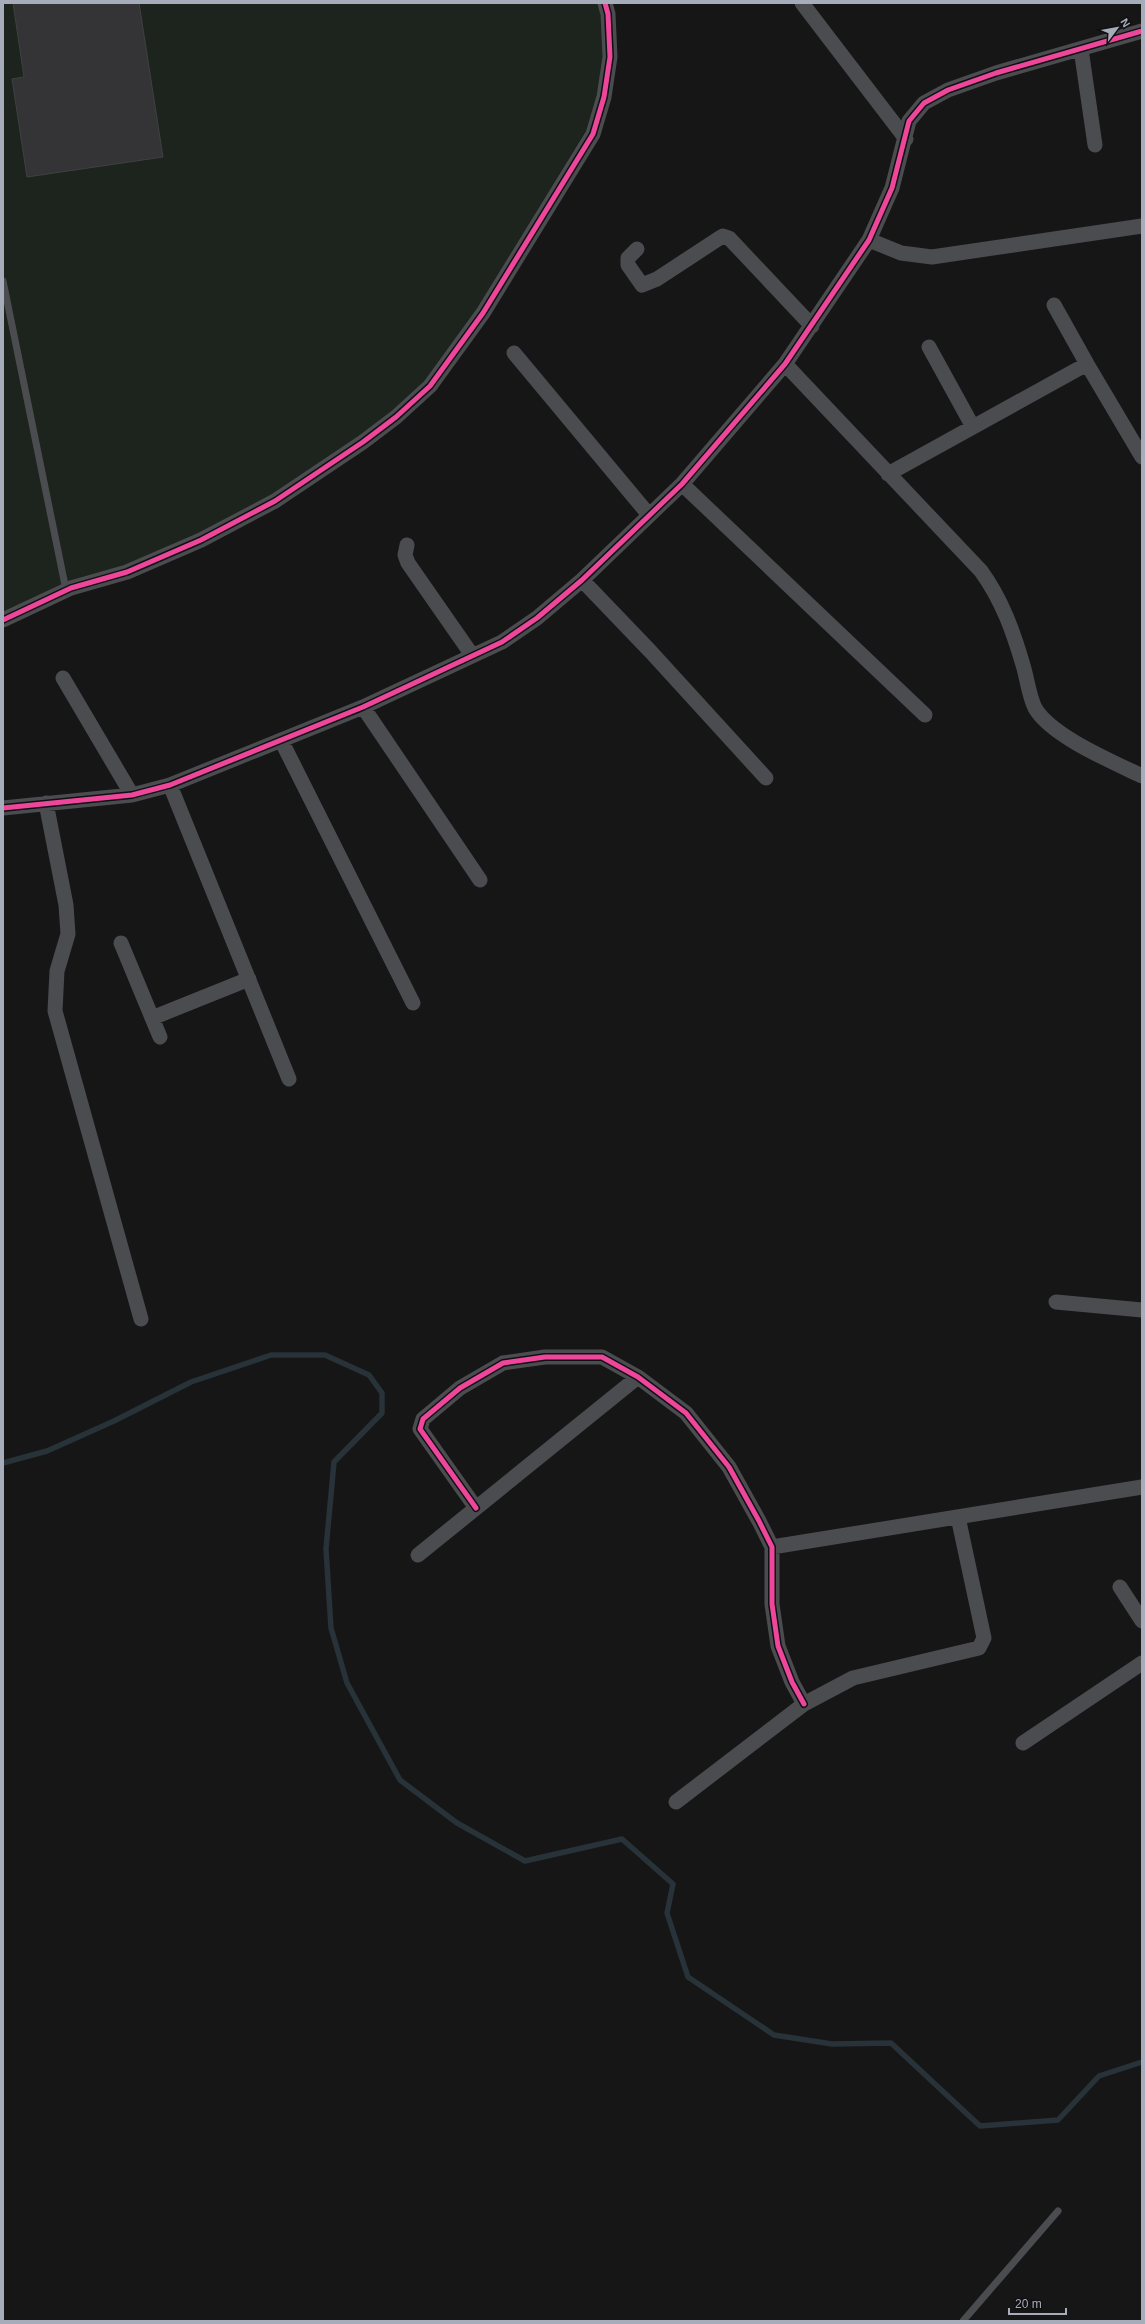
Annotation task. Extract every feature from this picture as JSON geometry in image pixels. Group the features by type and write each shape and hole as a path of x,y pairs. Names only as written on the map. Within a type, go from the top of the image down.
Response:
{"street":[{"path":"3,620 66,590 128,572 201,540 275,502 363,442 396,417 430,386 483,313 593,134 604,97 610,57 608,14 605,3"},
{"path":"802,3 906,139"},
{"path":"3,808 132,795 170,786 363,707 502,642 537,618 582,580 682,484 785,364 869,240 892,188 906,139 909,120 924,103 948,90 996,73 1142,32"},
{"path":"1081,48 1095,145"},
{"path":"869,240 901,253 932,257 1142,226"},
{"path":"637,249 628,258 628,266 642,285 657,279 723,236 729,238 812,326"},
{"path":"1054,305 1142,457"},
{"path":"929,347 973,426"},
{"path":"514,353 649,515"},
{"path":"785,364 981,571 993,588 1013,630 1035,708 1053,728 1091,750 1142,776"},
{"path":"888,474 1087,364"},
{"path":"682,484 925,716"},
{"path":"406,545 405,555 408,563 472,655"},
{"path":"582,580 652,652 766,778"},
{"path":"63,678 132,795"},
{"path":"363,707 480,880"},
{"path":"280,740 413,1003"},
{"path":"170,786 289,1079"},
{"path":"46,803 66,905 68,934 57,971 55,1011 141,1319"},
{"path":"121,943 160,1037"},
{"path":"152,1018 248,979"},
{"path":"1056,1302 1142,1310"},
{"path":"476,1508 420,1429 423,1419 460,1388 503,1363 545,1357 602,1358 638,1377 686,1413 729,1467 772,1547 772,1604 778,1646 792,1682 804,1704"},
{"path":"418,1555 638,1377"},
{"path":"772,1547 1142,1487"},
{"path":"676,1802 804,1704 853,1678 979,1648 984,1638 958,1517"},
{"path":"1120,1587 1142,1621"},
{"path":"1023,1743 1142,1663"}],"lane":[{"path":"3,281 5,298 66,590"},
{"path":"962,2321 1058,2211"}],"shaded area":[{"path":"3,3 599,3 602,15 603,58 598,94 586,130 477,309 425,381 376,425 268,498 201,532 125,565 72,580 3,612"}],"building":[{"path":"13,3 139,3 163,157 27,177 12,79 24,77"}],"waterway":[{"path":"3,1463 47,1451 114,1421 191,1382 271,1355 325,1355 369,1375 382,1393 382,1413 334,1462 326,1549 331,1628 347,1683 400,1780 457,1823 525,1861 622,1839 673,1884 667,1913 688,1977 774,2035 832,2044 891,2043 980,2126 1058,2120 1099,2076 1142,2062"}],"cycle path":[{"path":"3,620 71,588 127,572 201,540 275,501 363,442 396,417 430,386 483,313 593,134 604,97 610,57 608,14 605,3"},
{"path":"3,808 132,795 170,785 363,707 502,642 537,618 582,580 682,484 785,364 869,240 892,188 909,121 924,103 948,90 996,73 1142,31"},
{"path":"476,1508 420,1429 423,1419 460,1388 503,1363 545,1357 602,1357 638,1377 686,1413 729,1467 759,1521 772,1547 772,1604 778,1646 792,1682 804,1704"}]}
